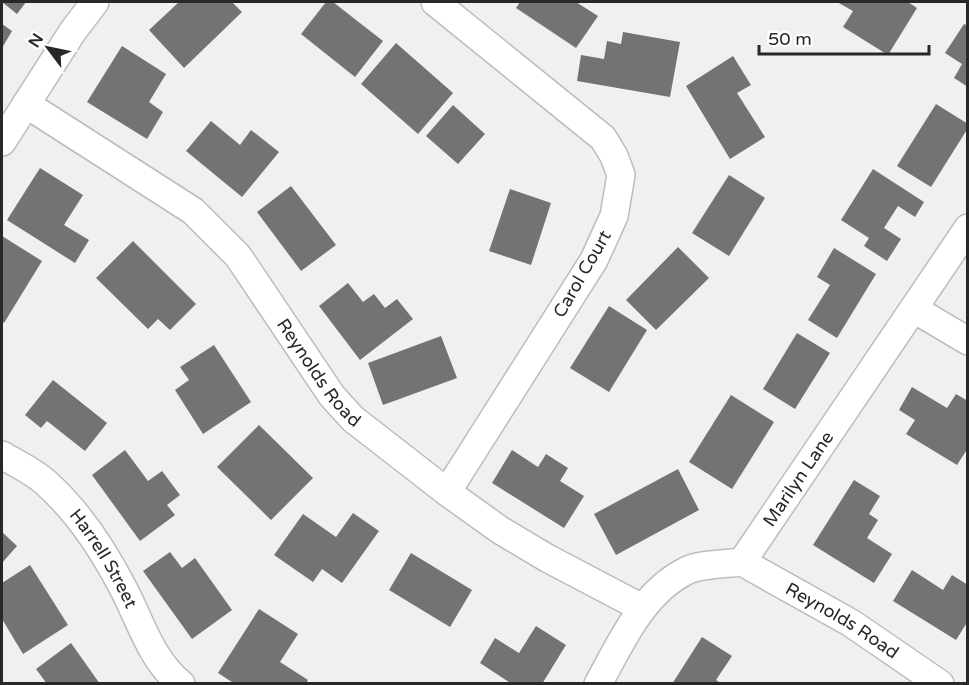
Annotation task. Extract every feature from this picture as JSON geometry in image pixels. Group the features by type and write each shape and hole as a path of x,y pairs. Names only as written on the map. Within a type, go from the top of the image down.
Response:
{"street":[{"path":"2,142 73,31 95,2"},
{"name":"Carol Court","path":"435,2 603,138 614,156 621,175 614,216 594,260 447,492"},
{"name":"Reynolds Road","path":"26,104 193,212 238,256 332,396 354,419 447,492 500,530 547,558 642,608"},
{"name":"Marilyn Lane","path":"742,562 968,228"},
{"path":"914,309 968,341"},
{"name":"Harrell Street","path":"2,455 44,481 87,527 122,585 154,653 181,684"},
{"path":"598,684 642,608 665,585 688,570 742,562"},
{"name":"Reynolds Road","path":"742,562 851,623 940,684"}],"building":[{"path":"2,2 26,2 17,14"},
{"path":"179,2 232,2 242,12 184,68 149,30"},
{"path":"326,2 333,2 383,41 355,77 301,34"},
{"path":"520,2 576,2 598,16 576,48 516,8"},
{"path":"837,2 908,2 917,8 888,55 843,27 853,11"},
{"path":"2,24 12,31 2,48"},
{"path":"964,24 968,26 968,87 954,78 962,64 945,53"},
{"path":"623,32 680,42 670,97 577,81 581,55 604,59 607,41 621,44"},
{"path":"396,43 453,93 418,134 361,84"},
{"path":"122,46 166,74 149,102 163,112 147,139 87,102"},
{"path":"733,56 751,85 737,93 765,137 730,159 686,86"},
{"path":"936,104 968,124 968,128 931,187 897,166"},
{"path":"453,105 485,134 458,164 426,136"},
{"path":"211,121 240,145 251,130 279,152 242,197 186,151"},
{"path":"40,168 83,195 64,225 89,240 75,263 7,220"},
{"path":"873,169 924,202 915,217 898,206 884,228 901,239 887,261 864,246 869,238 841,220"},
{"path":"729,175 765,198 729,256 692,233"},
{"path":"291,186 336,245 301,271 257,212"},
{"path":"510,189 551,203 531,265 489,251"},
{"path":"2,236 42,261 4,323 2,321"},
{"path":"133,241 196,304 170,330 158,319 148,329 96,278"},
{"path":"678,247 709,278 656,330 626,300"},
{"path":"834,248 876,274 837,338 808,320 830,285 817,277"},
{"path":"348,283 363,302 374,294 385,308 397,299 413,319 360,360 319,306"},
{"path":"609,306 647,330 609,392 570,368"},
{"path":"797,333 830,353 795,409 763,389"},
{"path":"441,336 457,378 383,405 368,363"},
{"path":"214,345 251,402 203,434 175,390 189,380 180,367"},
{"path":"53,380 107,423 85,451 47,421 41,428 25,415"},
{"path":"912,387 947,408 956,394 968,401 968,448 957,465 906,434 915,420 899,410"},
{"path":"731,395 774,422 732,489 689,462"},
{"path":"259,425 313,478 271,520 217,467"},
{"path":"125,450 148,481 162,471 180,495 167,505 175,515 140,541 92,475"},
{"path":"512,450 538,467 546,454 568,468 560,481 584,496 564,528 492,483"},
{"path":"678,469 699,510 616,555 594,514"},
{"path":"854,480 880,496 869,514 878,520 867,538 892,554 874,583 813,545"},
{"path":"353,513 379,531 342,583 322,569 313,582 274,555 303,514 336,537"},
{"path":"2,532 17,546 2,563"},
{"path":"170,552 182,568 195,558 232,610 192,639 143,571"},
{"path":"411,553 472,590 450,627 389,590"},
{"path":"30,565 68,625 23,654 2,619 2,583"},
{"path":"912,570 943,590 952,575 968,585 968,621 956,640 893,601"},
{"path":"259,609 298,634 280,662 308,680 306,684 235,684 218,673"},
{"path":"536,626 566,645 542,684 512,684 480,663 495,638 519,653"},
{"path":"702,637 732,656 716,680 722,684 672,684"},
{"path":"71,643 100,684 47,684 36,669"}]}
